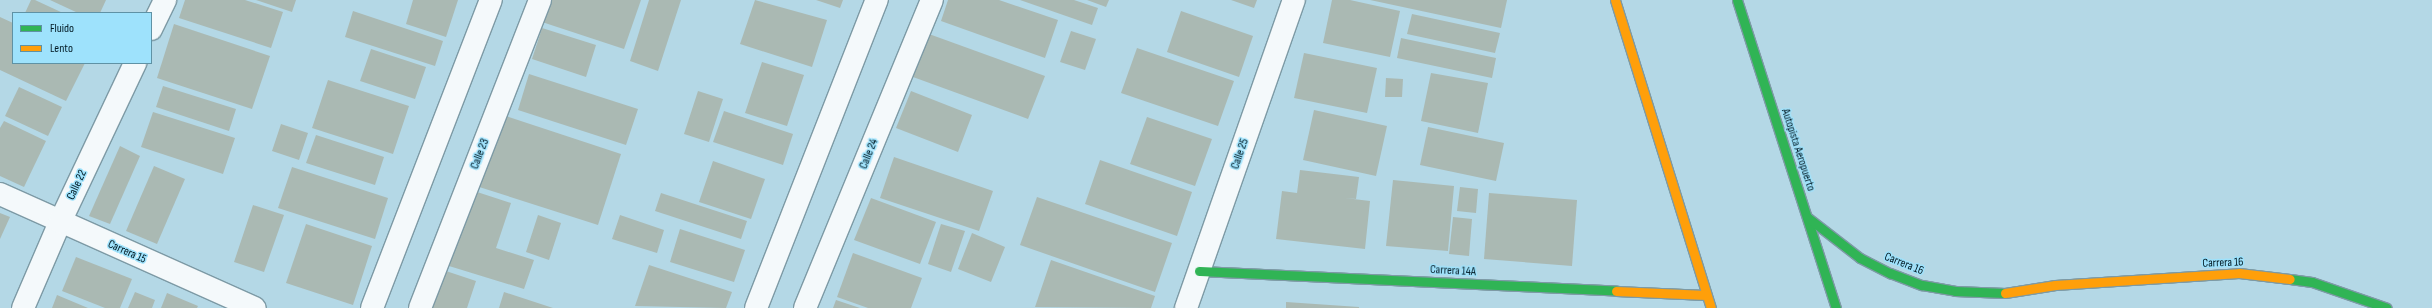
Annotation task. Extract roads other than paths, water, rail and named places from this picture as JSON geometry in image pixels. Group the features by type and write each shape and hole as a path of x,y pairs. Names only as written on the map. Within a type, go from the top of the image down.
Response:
{"main road":[{"path":"1615,0 1711,308"},
{"name":"Autopista Aeropuerto","path":"1737,0 1836,308"},
{"name":"Carrera 16","path":"1807,217 1860,258 1922,285 1988,294 2022,292 2055,285 2239,273 2312,282 2379,306"},
{"name":"Carrera 14A","path":"1199,272 1706,295"},
{"name":"Carrera 16","path":"2024,302 2055,285"}],"street":[{"path":"152,27 165,0"},
{"path":"372,308 492,0"},
{"name":"Calle 23","path":"420,308 540,0"},
{"path":"756,308 877,0"},
{"name":"Calle 24","path":"806,308 932,0"},
{"name":"Calle 25","path":"1186,308 1294,0"},
{"name":"Calle 22","path":"23,308 60,222 135,64"},
{"name":"Carrera 15","path":"0,194 255,308"}]}
